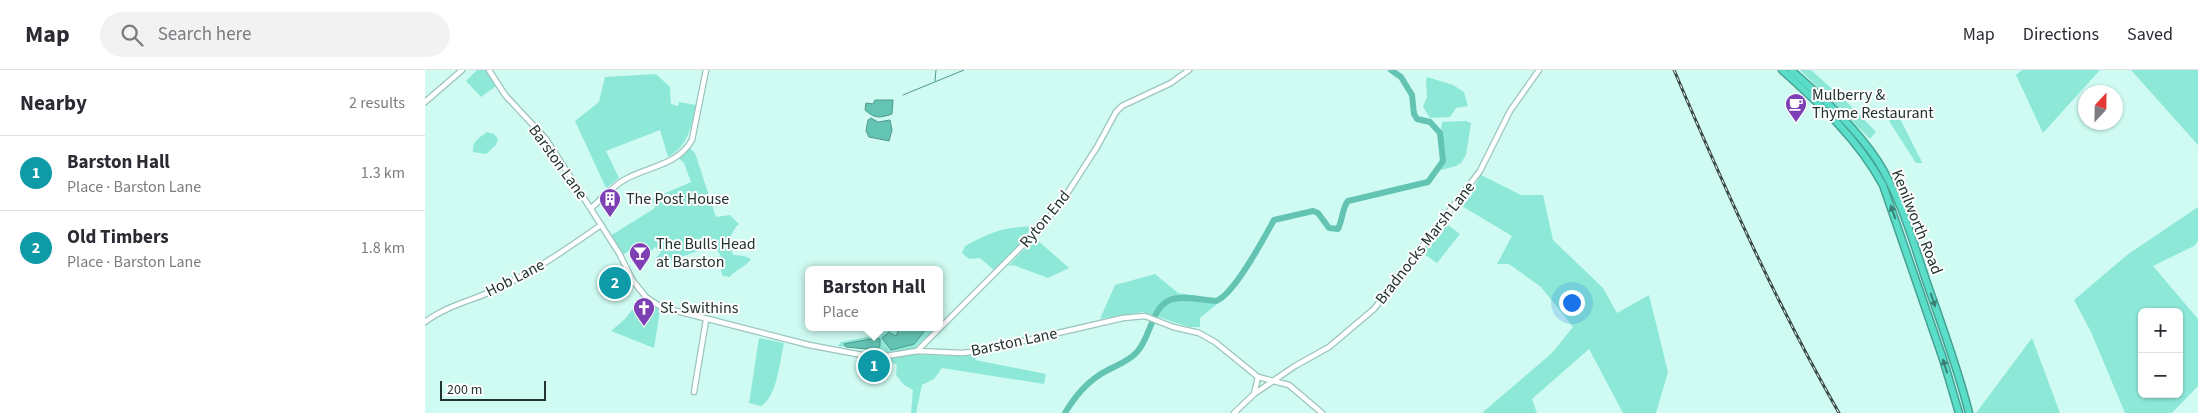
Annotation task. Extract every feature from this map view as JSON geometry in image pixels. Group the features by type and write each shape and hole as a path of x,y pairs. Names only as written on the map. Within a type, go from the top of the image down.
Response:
{"highway":[{"name":"Kenilworth Road","path":"1782,70 1843,127 1872,164 1883,185 1943,359 1959,413"},
{"name":"Kenilworth Road","path":"1791,70 1847,122 1878,161 1889,182 1911,234 1969,413"}],"street":[{"path":"425,102 462,70"},
{"name":"Barston Lane","path":"489,70 505,95 546,139 619,253 633,281 645,297 661,307 809,345 862,355 880,356 917,352 962,353 980,351 1123,318 1145,316 1194,331 1209,338 1258,377 1289,386"},
{"path":"591,208 621,181 677,158 687,149 692,140 706,70"},
{"name":"Ryton End","path":"943,326 1025,244 1059,206 1097,147 1116,112 1122,106 1171,83 1189,70"},
{"name":"Bradnocks Marsh Lane","path":"1273,382 1283,374 1329,348 1374,310 1480,171 1510,111 1539,70"},
{"name":"Hob Lane","path":"425,322 459,304 499,288 553,258 601,225"},
{"path":"694,392 706,320"},
{"name":"Ryton End","path":"917,352 938,331"},
{"path":"1283,374 1289,386 1322,413"},
{"path":"1254,394 1258,377"},
{"path":"1234,413 1254,394 1273,382"}],"shaded area":[{"path":"477,70 486,70 496,86 481,97 466,81"},
{"path":"1800,70 1811,70 1850,105 1876,132 1870,139"},
{"path":"2022,70 2100,70 2086,85 2078,85 2078,94 2043,133 2016,75"},
{"path":"2131,70 2198,70 2198,145"},
{"path":"656,74 670,87 671,104 678,106 679,102 696,105 688,135 681,147 668,157 660,130 606,151 619,178 606,188 575,121 599,102 605,77"},
{"path":"1427,77 1453,85 1464,92 1468,106 1456,108 1450,117 1430,118 1423,107 1427,97"},
{"path":"875,100 893,100 892,114 878,117 865,110 866,103 873,104"},
{"path":"1897,113 1922,163 1916,163 1889,121"},
{"path":"871,118 878,122 890,120 892,130 889,141 869,137 866,131 868,120"},
{"path":"1466,121 1471,123 1466,155 1461,163 1456,166 1437,171 1442,153 1442,122"},
{"path":"487,132 494,134 498,139 496,145 486,154 473,152 475,142"},
{"path":"690,148 695,153 716,217 730,215 739,224 733,231 731,238 733,255 751,259 730,277 723,276 721,257 715,245 661,264 655,259 661,252 655,247 641,263 630,250 623,255 610,236 655,208 652,199 691,182 684,163 679,158"},
{"path":"1481,175 1521,195 1543,195 1553,240 1603,288 1617,313 1649,295 1668,372 1656,413 1623,413 1589,349 1532,399 1537,413 1482,413 1552,353 1573,327 1541,287 1509,264 1497,264 1512,236 1460,205 1472,191"},
{"path":"2198,207 2198,241 2194,246 2153,266 2198,319 2198,386 2172,413 2125,413 2091,332 2074,300 2127,255"},
{"path":"1444,222 1460,234 1437,263 1421,252"},
{"path":"1038,226 995,271 980,258 969,259 962,253 965,246 992,233 1017,227"},
{"path":"1035,238 1069,268 1048,278 1013,265 1008,266"},
{"path":"1155,274 1178,293 1222,300 1200,318 1200,327 1189,327 1143,312 1100,319 1115,285"},
{"path":"642,297 660,310 654,348 611,331 625,319"},
{"path":"881,331 933,331 916,346 921,355 977,356 975,360 1046,374 1044,384 942,368 934,379 922,385 916,413 911,413 913,390 904,385 896,375 897,365 887,360 883,351 838,346 841,342 877,335"},
{"path":"898,331 925,331 914,344 891,350 882,338 889,332 896,336"},
{"path":"759,338 784,343 774,387 771,395 761,406 749,403"},
{"path":"876,338 880,339 880,346 877,350 846,347 844,344"},
{"path":"2032,338 2060,413 1976,413"}],"waterway":[{"path":"935,81 936,70"},
{"path":"903,95 964,70"},
{"path":"1065,413 1073,400 1089,383 1137,352 1142,346 1155,316 1164,304 1175,299 1186,298 1216,301 1223,297 1248,265 1274,220 1313,211 1318,213 1329,228 1338,229 1348,201 1428,182 1443,161 1440,133 1430,122 1417,119 1414,114 1412,95 1401,77 1391,70"}],"railway":[{"path":"1674,70 1772,287 1839,413"}],"place":[{"name":"Mulberry & Thyme Restaurant","path":"1796,123"},
{"name":"The Post House","path":"610,218"},
{"name":"The Bulls Head at Barston","path":"640,272"},
{"name":"Old Timbers","path":"615,283"},
{"name":"St. Swithins","path":"644,327"},
{"name":"Barston Hall","path":"874,366"}]}
